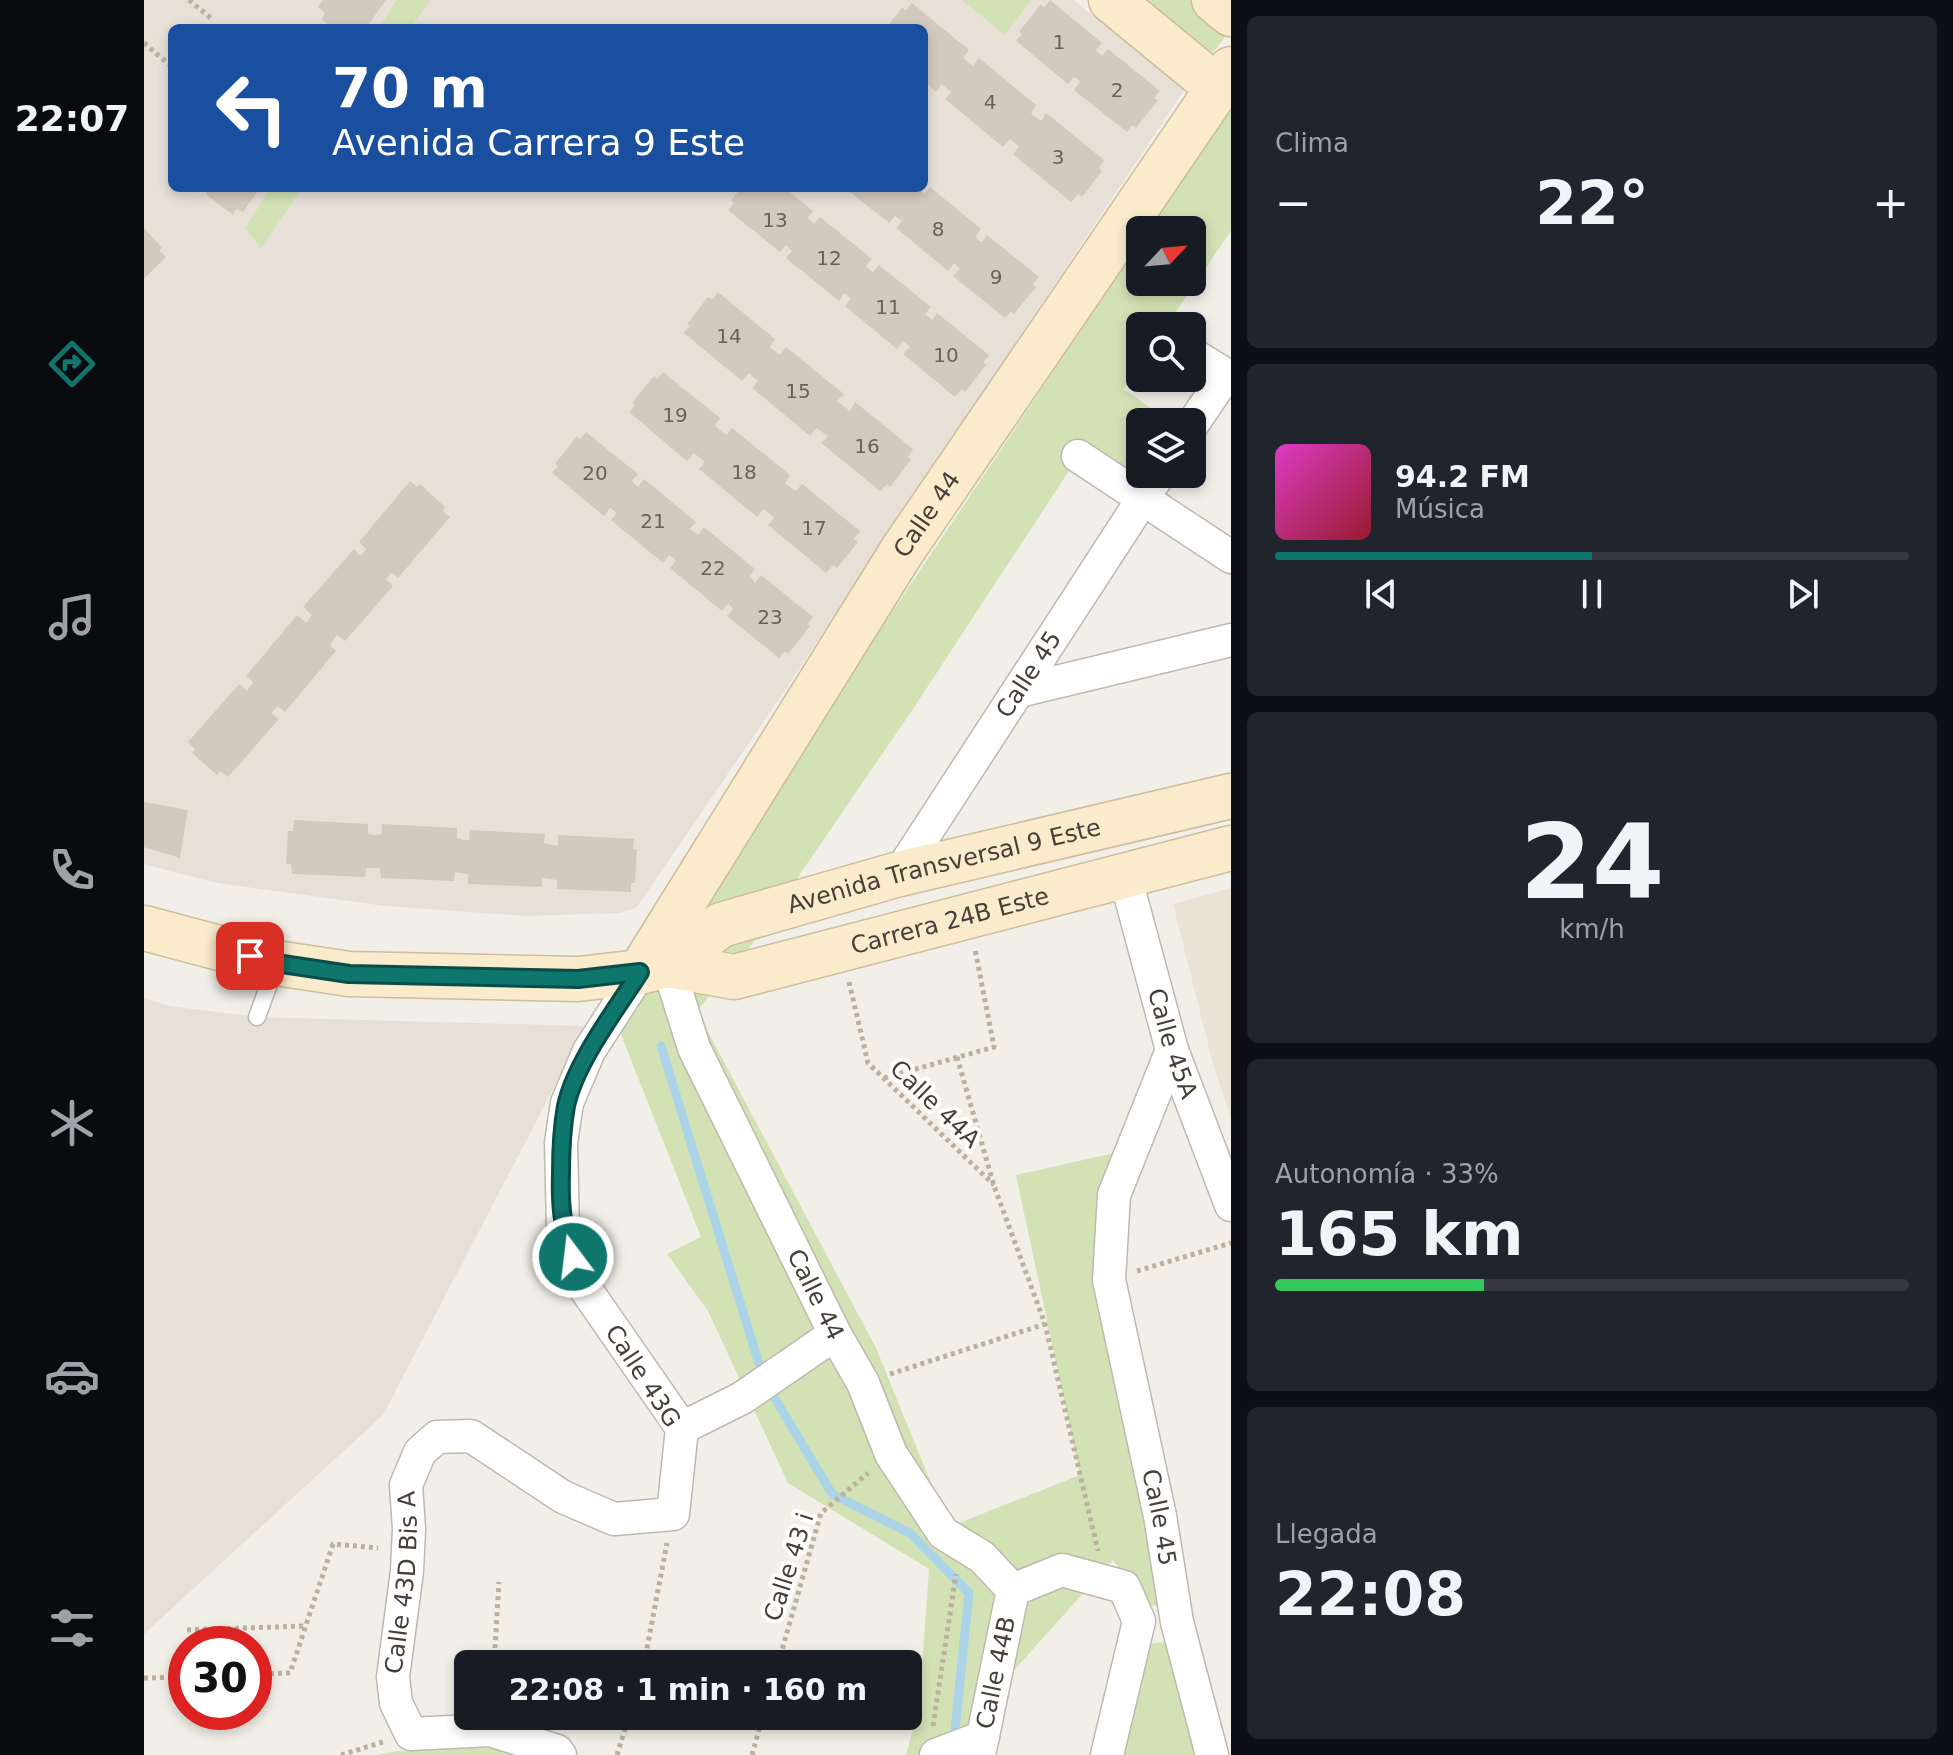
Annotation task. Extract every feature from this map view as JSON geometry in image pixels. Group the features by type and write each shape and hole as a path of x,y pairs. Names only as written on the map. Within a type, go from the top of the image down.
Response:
{"main road":[{"path":"1111,0 1225,78"},
{"path":"1214,0 1231,14"},
{"name":"Calle 44","path":"654,968 902,551 1225,78"},
{"name":"Avenida Transversal 9 Este","path":"654,968 721,925 899,874 1231,796"},
{"name":"Carrera 24B Este","path":"654,968 734,977 1231,848"},
{"path":"144,928 276,963 349,974 578,979 654,968"}],"street":[{"path":"1205,408 1229,377 1206,363"},
{"path":"1078,456 1126,476"},
{"name":"Calle 45","path":"899,874 1149,488"},
{"path":"1152,488 1231,557"},
{"path":"1019,691 1231,640"},
{"name":"Calle 45A","path":"1125,876 1172,1050 1231,1205"},
{"name":"Calle 44","path":"654,968 835,1334 863,1383 891,1454 943,1533 982,1557 1013,1590"},
{"name":"Calle 43G","path":"654,968 589,1051 567,1103 561,1143 563,1230 582,1284 682,1428 673,1514"},
{"name":"Calle 45","path":"1172,1050 1114,1195 1109,1280 1160,1516 1177,1622 1212,1755"},
{"path":"682,1428 742,1398 835,1334"},
{"name":"Calle 43D Bis A","path":"411,1734 396,1703 393,1677 407,1571 409,1529 406,1485 420,1452 437,1437 471,1436 563,1497 614,1519 673,1514"},
{"path":"1013,1590 1062,1570 1115,1583 1139,1621 1107,1755"},
{"name":"Calle 44B","path":"981,1746 1013,1590"},
{"path":"1139,1621 1177,1622"},
{"path":"411,1734 490,1730 557,1751 560,1755"},
{"path":"933,1747 981,1746"}],"lane":[{"path":"257,1017 276,963"}],"path":[{"path":"189,0 212,19"},
{"path":"144,43 168,64"},
{"path":"883,1078 994,1047 968,915"},
{"name":"Calle 44A","path":"841,947 868,1063 994,1186"},
{"path":"957,1057 994,1186 1045,1324 1115,1583"},
{"path":"1109,1280 1231,1243"},
{"path":"863,1383 1045,1324"},
{"name":"Calle 43 i","path":"782,1650 821,1513 849,1490"},
{"path":"647,1650 673,1514"},
{"path":"272,1674 290,1673 333,1544 407,1551"},
{"path":"933,1747 957,1570"},
{"path":"495,1650 499,1582"},
{"path":"272,1627 305,1626"},
{"path":"144,1678 168,1677"},
{"path":"617,1755 625,1730"},
{"path":"752,1755 759,1730"},
{"path":"341,1755 411,1734"}],"shaded area":[{"path":"144,0 1074,0 1184,90 637,907 620,913 526,916 385,906 217,883 144,864"},
{"path":"1231,888 1231,1119 1213,1064 1173,904"},
{"path":"144,998 169,1006 257,1017 586,1026 383,1415 144,1634"}],"green space":[{"path":"397,0 430,0 414,24 382,24"},
{"path":"962,0 1031,0 1005,35"},
{"path":"1132,0 1189,0 1229,32 1206,61"},
{"path":"1231,106 1231,231 1206,268 1206,216 1157,216"},
{"path":"268,192 299,192 261,248 245,228"},
{"path":"1126,263 1126,296 1187,296 1176,312 1126,312 1124,389 1150,408 1126,408 1126,488 1129,490 1078,457 913,709 750,947 697,1011 876,1348 949,1527 1080,1475 1016,1175 1119,1152 1105,1196 1165,1606 1144,1605 1113,1560 1007,1678 992,1755 906,1755 913,1730 922,1730 922,1666 929,1569 788,1483 708,1311 667,1254 701,1237 620,1032 850,675"},
{"path":"1168,1642 1195,1755 1120,1755 1145,1644"},
{"path":"492,1747 519,1755 376,1755 398,1751"}],"building":[{"path":"323,0 386,0 369,24 328,24 322,20 325,13 318,7"},
{"path":"1050,0 1102,43 1096,50 1102,56 1108,49 1160,91 1154,98 1158,100 1136,128 1132,125 1127,132 1074,90 1080,82 1078,79 1074,77 1068,84 1016,41 1022,34 1019,32 1041,4 1044,8"},
{"path":"912,3 969,50 963,58 973,66 979,58 1036,105 1031,113 1041,121 1046,113 1104,160 1099,168 1102,171 1082,197 1078,194 1071,202 1013,154 1019,147 1015,143 1010,139 1003,147 945,99 951,92 942,84 936,92 928,85 928,24 889,24 902,8 906,10"},
{"path":"930,187 981,229 976,236 978,240 982,242 987,235 1039,277 1033,284 1036,287 1014,314 1011,311 1005,318 953,276 960,269 954,263 948,271 896,228 902,221 895,216 889,223 850,192 924,194"},
{"path":"257,192 243,212 236,209 233,215 206,194"},
{"path":"738,192 790,192 813,211 808,218 814,224 820,217 872,259 866,266 870,270 873,272 879,265 931,307 925,314 932,320 937,313 989,355 983,363 987,364 965,392 962,389 955,397 903,354 910,347 903,341 897,349 845,306 851,299 844,293 839,301 786,258 792,251 786,245 780,252 728,210 734,203 731,200"},
{"path":"144,228 166,257 144,279"},
{"path":"718,292 775,339 770,347 780,355 786,347 844,394 837,401 850,411 855,402 913,449 908,457 911,460 890,487 887,484 880,491 821,443 828,436 817,428 810,436 752,388 758,381 749,373 742,381 684,333 690,326 687,324 708,297 712,299"},
{"path":"663,372 720,418 715,426 721,431 727,435 732,428 790,475 785,483 796,491 802,484 860,531 854,539 858,542 837,568 833,565 826,573 768,525 774,518 764,509 757,517 699,469 705,462 694,453 687,461 629,412 635,405 632,403 654,376 657,379"},
{"path":"586,432 638,474 632,481 638,487 644,479 696,522 690,529 698,535 704,527 755,569 750,576 755,583 761,575 813,617 807,624 810,626 788,654 785,651 779,658 727,616 733,609 728,603 722,611 670,568 676,561 673,558 669,555 663,563 611,520 617,513 610,508 604,516 552,473 558,466 555,464 577,436 580,439"},
{"path":"410,481 417,487 420,484 445,507 443,511 450,517 398,578 392,573 386,579 393,586 345,641 337,635 330,645 336,651 285,712 278,706 271,713 279,719 228,777 220,771 217,775 192,753 195,749 188,742 239,684 247,691 253,682 246,676 297,615 306,623 312,615 303,607 354,549 361,556 366,549 359,542"},
{"path":"144,802 188,810 180,858 144,847"},
{"path":"294,820 368,824 368,834 375,835 382,834 382,824 457,828 457,838 463,840 469,840 470,830 545,834 544,843 558,846 558,835 634,839 633,849 637,849 635,883 631,883 631,892 557,889 557,880 542,878 542,887 468,884 468,874 455,872 454,881 381,878 380,868 366,868 365,877 292,874 291,864 286,864 288,831 293,831"}],"waterway":[{"path":"661,1046 764,1380 832,1494 911,1534 969,1593 954,1740"}],"route":[{"path":"250,956 349,974 578,979 640,972 589,1051 567,1103 561,1143 560,1183 563,1230 573,1257"}]}
